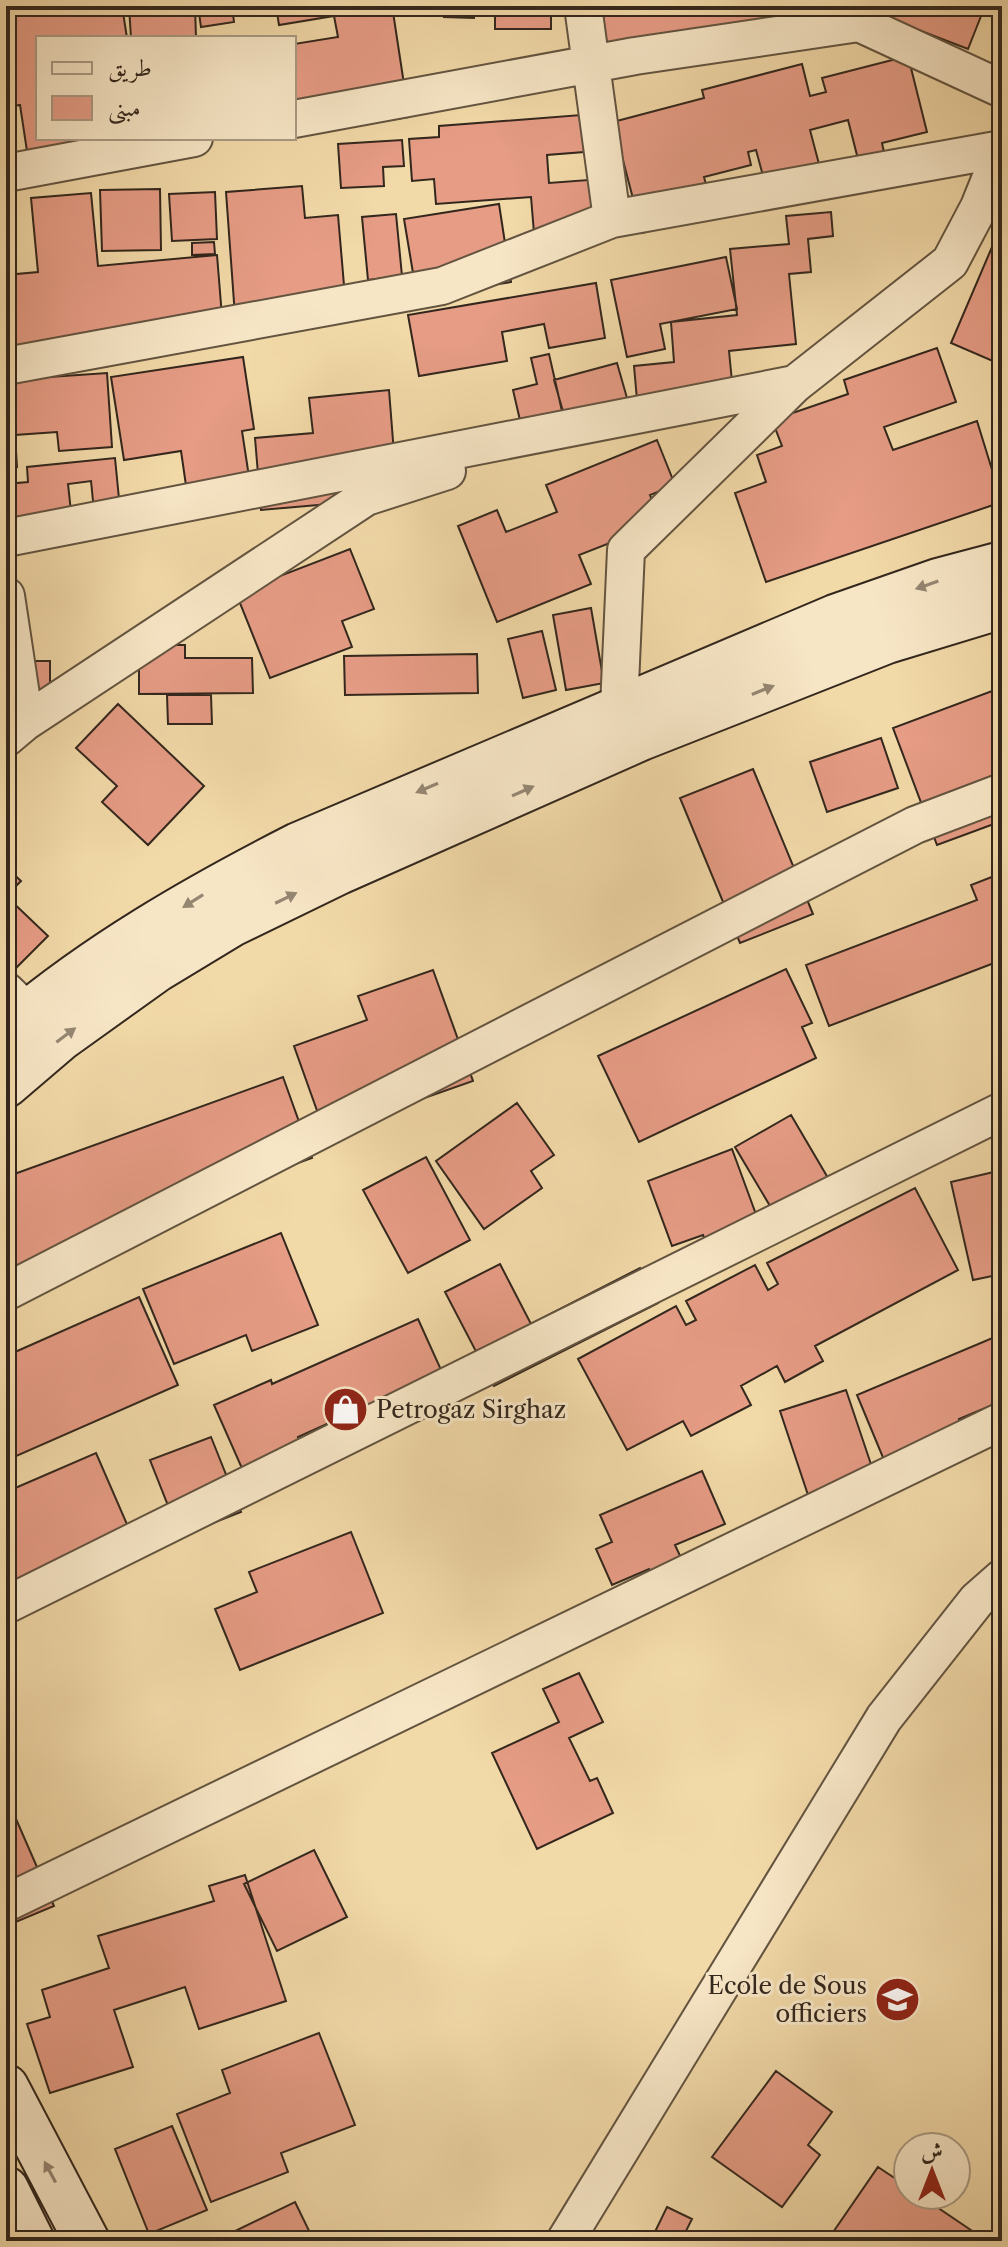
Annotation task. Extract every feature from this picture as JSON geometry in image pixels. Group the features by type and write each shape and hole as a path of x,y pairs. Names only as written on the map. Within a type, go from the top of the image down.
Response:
{"street":[{"path":"583,6 612,219"},
{"path":"296,119 591,64 859,23 1002,89"},
{"path":"6,173 183,140"},
{"path":"6,366 442,286 612,219 1002,150 990,213 950,262 795,384 626,550 619,707"},
{"path":"6,538 795,384"},
{"path":"6,596 15,730 366,497 609,420"},
{"path":"13,1011 219,885 402,798 835,617 938,581 1002,564"},
{"path":"6,1085 61,1038 156,970 232,924 339,872 641,738 887,641 1002,606"},
{"path":"6,1292 915,825 1002,792"},
{"path":"6,1605 1002,1111"},
{"path":"6,1903 1002,1421"},
{"path":"565,2241 884,1718 977,1600 1002,1578"},
{"path":"6,2087 87,2241"},
{"path":"6,2189 32,2241"}],"building":[{"path":"53,6 122,6 127,36 36,36 36,140 79,140 83,165 30,171 20,105 8,107 13,177 6,178 6,12"},
{"path":"129,6 195,6 196,36 131,36"},
{"path":"198,6 232,6 234,22 201,27"},
{"path":"276,6 431,6 393,12 409,117 296,136 296,44 338,37 334,16 279,25"},
{"path":"445,6 475,6 474,18 444,17"},
{"path":"495,6 551,6 551,29 495,29"},
{"path":"597,6 794,6 798,49 603,68"},
{"path":"856,6 985,6 968,49"},
{"path":"908,56 927,132 882,143 885,157 859,163 848,120 810,130 824,183 769,198 756,150 748,152 751,165 704,177 714,214 642,233 613,122 704,98 702,90 802,64 810,96 826,92 822,78"},
{"path":"581,115 584,152 547,155 549,183 602,179 606,240 535,245 531,197 436,204 434,179 412,181 409,139 439,137 439,126"},
{"path":"402,140 404,166 383,167 384,186 341,188 338,144"},
{"path":"302,186 305,218 338,215 345,297 235,316 226,192"},
{"path":"160,189 161,250 102,251 100,190"},
{"path":"215,192 217,239 172,241 169,194"},
{"path":"91,193 98,266 217,255 223,329 6,349 6,275 38,272 31,198"},
{"path":"499,204 511,282 417,297 404,219"},
{"path":"831,212 833,236 808,239 811,272 789,274 796,344 729,351 734,402 638,411 634,366 674,362 671,322 737,315 730,249 789,244 786,216"},
{"path":"396,214 402,276 368,280 362,217"},
{"path":"214,242 215,254 192,255 192,243"},
{"path":"992,247 1002,251 1002,365 951,343"},
{"path":"726,257 737,309 660,324 665,349 627,357 611,280"},
{"path":"596,283 605,338 549,348 544,324 502,332 507,361 419,376 408,315"},
{"path":"937,348 956,402 884,427 893,450 977,421 1002,502 766,582 735,493 766,482 757,455 782,446 772,420 848,394 844,380"},
{"path":"549,354 567,433 525,442 513,390 537,384 531,358"},
{"path":"243,357 254,429 242,431 253,503 190,513 181,451 124,460 111,377"},
{"path":"617,363 635,426 572,443 554,380"},
{"path":"107,373 112,447 59,451 57,432 15,435 17,467 6,468 6,380"},
{"path":"389,390 395,466 375,500 261,510 255,438 313,433 309,398"},
{"path":"657,440 675,485 650,495 661,523 579,555 591,584 497,622 458,526 497,510 506,532 557,512 546,485"},
{"path":"115,458 120,509 94,511 91,481 68,484 73,530 6,536 6,484 28,482 27,467"},
{"path":"350,549 374,609 342,621 352,647 270,678 236,593"},
{"path":"591,608 604,683 566,690 553,615"},
{"path":"542,631 556,690 523,698 508,639"},
{"path":"139,645 185,645 185,658 252,658 253,693 139,694"},
{"path":"477,654 478,693 345,695 344,656"},
{"path":"26,661 50,661 50,694 25,693"},
{"path":"992,691 1002,718 1002,821 937,845 893,728"},
{"path":"167,695 211,695 212,724 168,724"},
{"path":"118,704 204,786 148,845 102,802 117,786 76,748"},
{"path":"881,738 898,788 827,812 810,762"},
{"path":"753,769 813,914 740,943 680,798"},
{"path":"6,867 21,881 6,896"},
{"path":"1002,873 1002,960 829,1026 806,965 977,900 971,885"},
{"path":"6,896 48,936 13,971 6,964"},
{"path":"786,969 812,1023 802,1027 816,1058 639,1142 598,1056"},
{"path":"433,970 473,1081 325,1133 294,1046 367,1020 358,996"},
{"path":"283,1077 312,1158 156,1214 154,1209 67,1240 70,1248 6,1272 6,1177"},
{"path":"517,1103 554,1155 531,1171 542,1188 484,1229 436,1161"},
{"path":"791,1115 828,1178 773,1211 735,1147"},
{"path":"732,1149 761,1228 708,1248 703,1235 672,1246 648,1181"},
{"path":"426,1157 470,1240 408,1273 363,1190"},
{"path":"998,1171 1002,1188 1002,1274 973,1280 951,1182"},
{"path":"915,1188 958,1270 815,1346 823,1361 785,1382 777,1366 741,1386 751,1405 691,1436 683,1421 627,1450 578,1359 676,1306 686,1325 696,1320 686,1301 755,1265 768,1290 778,1284 767,1263"},
{"path":"281,1233 318,1325 252,1351 246,1335 174,1364 143,1289"},
{"path":"500,1264 531,1324 640,1268 658,1303 494,1386 445,1292"},
{"path":"139,1297 178,1385 14,1457 6,1438 6,1356"},
{"path":"418,1319 442,1372 298,1437 307,1456 248,1482 214,1405 271,1380 272,1384"},
{"path":"1002,1334 1002,1401 959,1419 968,1440 889,1472 857,1395"},
{"path":"846,1390 880,1491 814,1513 780,1411"},
{"path":"211,1437 241,1512 180,1536 150,1460"},
{"path":"96,1453 136,1545 6,1601 6,1492"},
{"path":"702,1471 725,1524 675,1545 696,1590 665,1604 649,1569 612,1585 596,1549 612,1542 600,1515"},
{"path":"351,1532 383,1613 240,1670 215,1609 257,1592 249,1572"},
{"path":"579,1673 603,1722 569,1738 590,1781 597,1778 613,1813 537,1849 492,1753 559,1722 543,1689"},
{"path":"6,1796 54,1906 6,1926"},
{"path":"314,1850 347,1917 277,1951 244,1884"},
{"path":"245,1875 286,2001 199,2029 185,1987 114,2010 133,2067 50,2093 27,2024 50,2017 42,1990 109,1968 98,1936 214,1901 209,1886"},
{"path":"319,2033 355,2125 281,2153 288,2172 211,2202 177,2114 230,2093 222,2070"},
{"path":"776,2071 832,2112 808,2145 820,2155 782,2207 712,2157"},
{"path":"172,2126 207,2210 149,2234 115,2149"},
{"path":"878,2167 892,2176 892,2211 943,2211 987,2241 827,2241"},
{"path":"295,2202 314,2241 233,2241 229,2234"},
{"path":"667,2207 692,2219 681,2241 652,2238"}],"place":[{"name":"Petrogaz Sirghaz","path":"345,1410"},
{"name":"Ecole de Sous officiers","path":"898,2000"}]}
